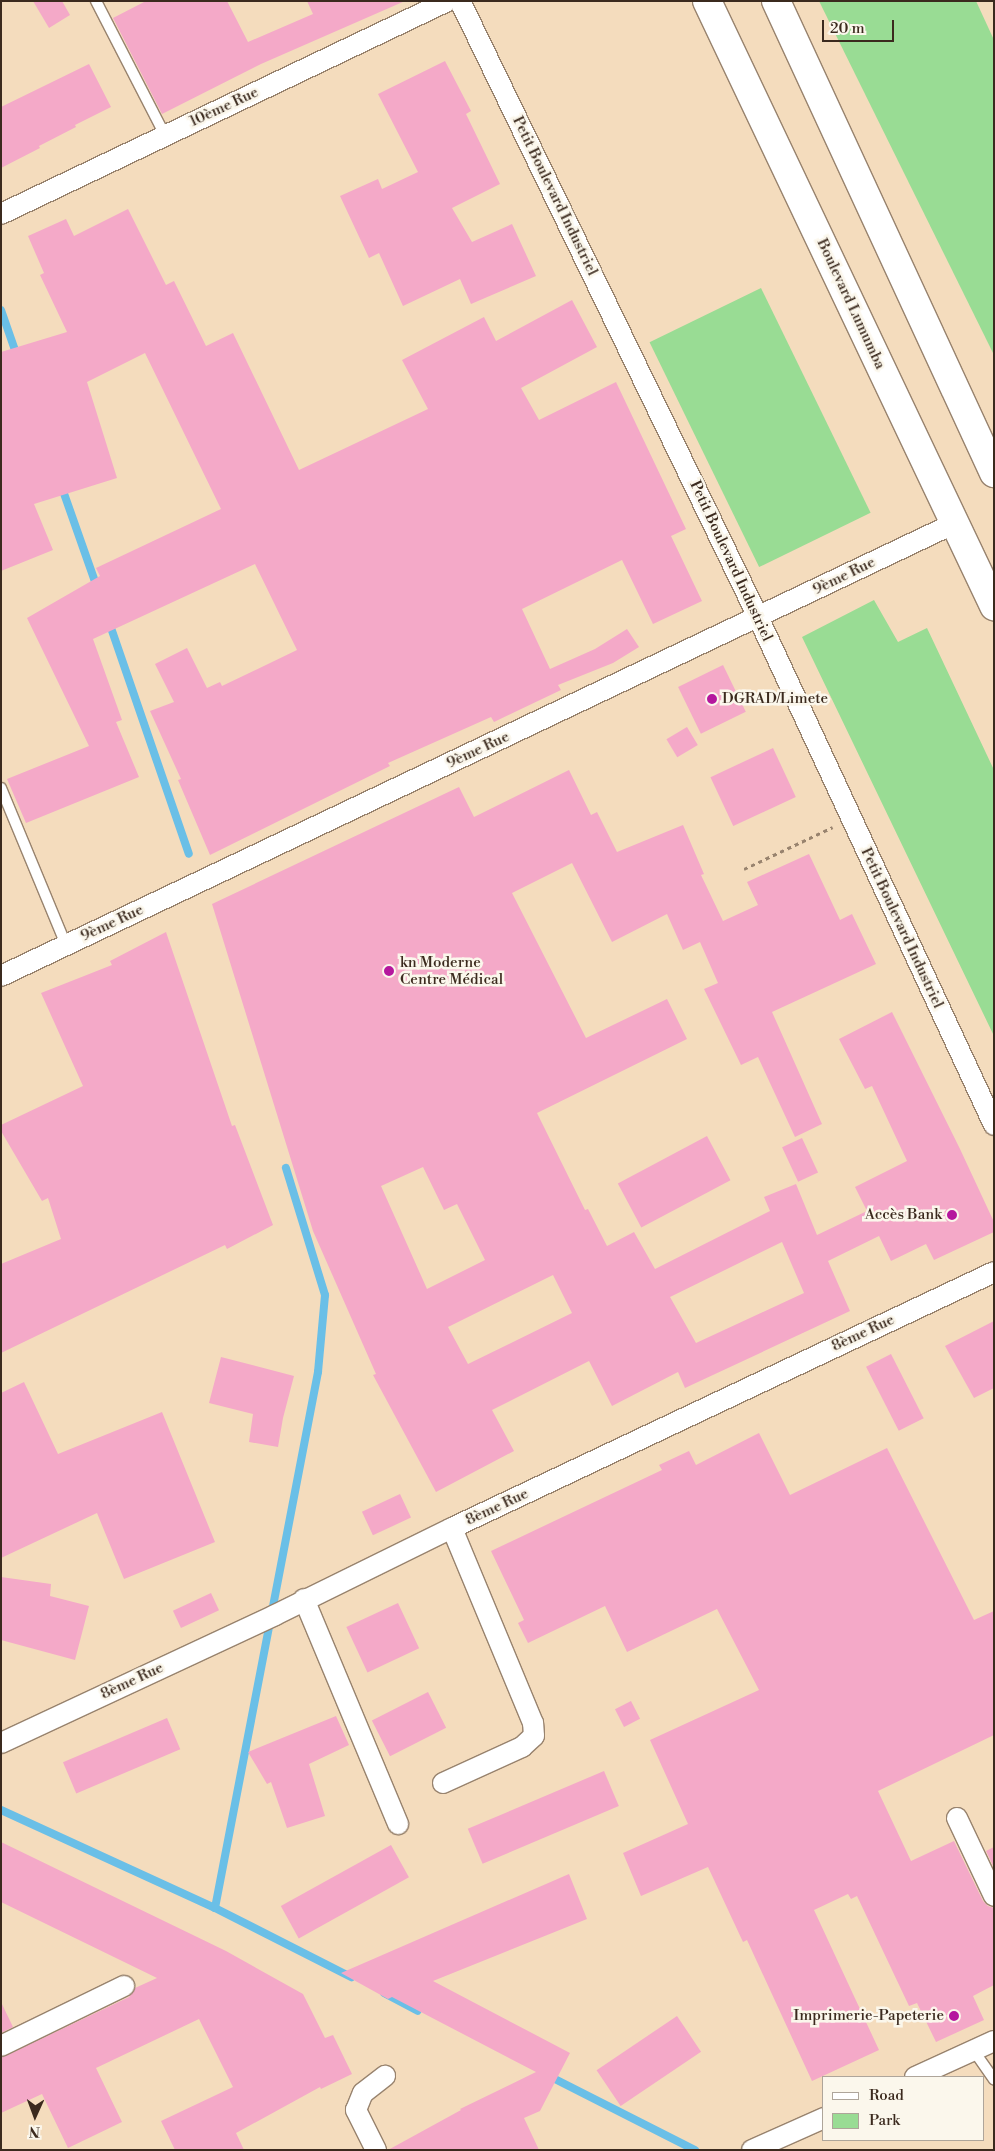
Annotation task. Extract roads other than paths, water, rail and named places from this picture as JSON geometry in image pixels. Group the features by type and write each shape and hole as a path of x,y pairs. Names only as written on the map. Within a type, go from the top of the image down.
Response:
{"highway":[{"name":"Boulevard Lumumba","path":"707,1 994,606"},
{"path":"776,1 994,473"}],"street":[{"name":"10ème Rue","path":"1,214 447,1"},
{"name":"Petit Boulevard Industriel","path":"460,1 758,617 994,1126"},
{"name":"9ème Rue","path":"1,976 955,523"},
{"name":"8ème Rue","path":"1,1743 275,1615 304,1599 452,1528 994,1272"},
{"path":"443,1782 522,1747 534,1736 533,1723 452,1528"},
{"path":"304,1599 398,1824"},
{"path":"957,1818 994,1896"},
{"path":"1,2046 124,1986"},
{"path":"917,2076 994,2041"},
{"path":"376,2150 356,2110 363,2094 386,2076"},
{"path":"752,2150 822,2119"}],"lane":[{"path":"96,1 165,135"},
{"path":"1,788 66,945"},
{"path":"974,2051 994,2080"}],"waterway":[{"path":"1,310 17,356"},
{"path":"61,485 97,587"},
{"path":"109,622 189,854"},
{"path":"215,1908 318,1372 325,1295 286,1168"},
{"path":"1,1810 215,1908 351,1977"},
{"path":"384,1993 418,2011"},
{"path":"547,2075 695,2150"}],"place":[{"name":"DGRAD/Limete","path":"712,699"},
{"name":"kn Moderne Centre Médical","path":"389,971"},
{"name":"Accès Bank","path":"952,1215"},
{"name":"Imprimerie-Papeterie","path":"954,2016"}]}
